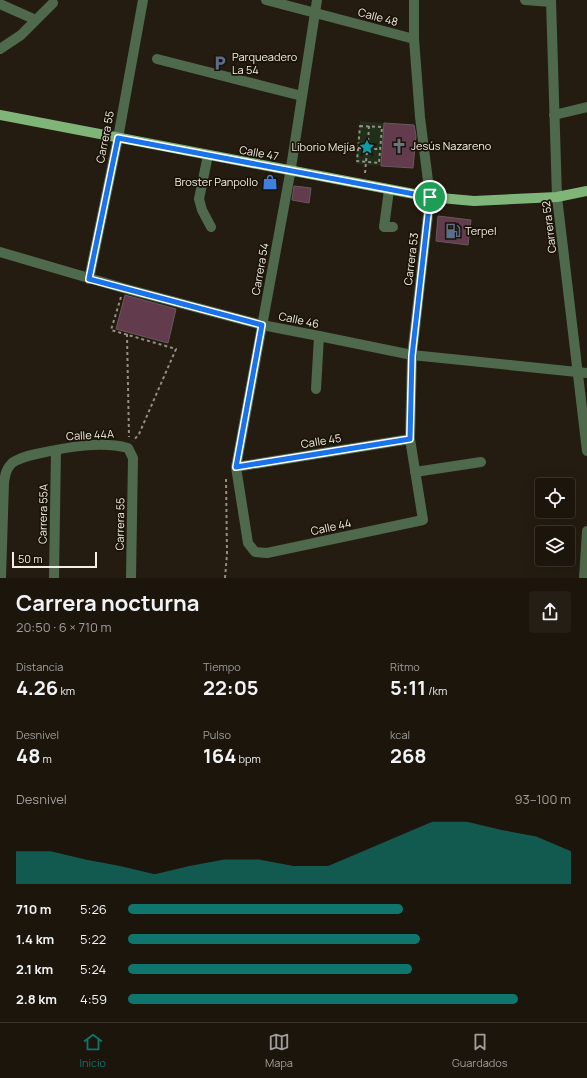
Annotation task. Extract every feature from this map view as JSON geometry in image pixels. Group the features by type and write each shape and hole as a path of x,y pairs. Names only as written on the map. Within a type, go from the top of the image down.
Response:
{"main road":[{"name":"Calle 47","path":"0,115 208,156 430,197 474,201 557,197 587,191"}],"street":[{"name":"Carrera 55","path":"89,279 118,138 143,0"},
{"name":"Calle 48","path":"266,0 414,39"},
{"name":"Carrera 54","path":"248,542 236,467 290,170 317,0"},
{"name":"Carrera 53","path":"414,0 414,39 420,117 430,197 412,356 410,439 423,520"},
{"path":"525,0 551,1"},
{"name":"Carrera 52","path":"551,1 557,197 582,372 587,451"},
{"path":"0,48 21,35 53,3"},
{"path":"0,4 36,20"},
{"path":"157,60 302,96"},
{"path":"554,115 587,106"},
{"path":"208,156 199,199 202,210 212,227"},
{"path":"389,190 384,227 393,227"},
{"name":"Calle 46","path":"0,252 89,279 262,325 412,356 582,372"},
{"path":"316,389 319,336"},
{"name":"Calle 45","path":"236,467 410,439"},
{"name":"Calle 44A","path":"1,578 6,472 11,464 30,455 72,446 118,446 128,448 133,458 133,470"},
{"name":"Carrera 55A","path":"54,578 56,450"},
{"path":"415,472 481,462"},
{"name":"Carrera 55","path":"132,578 133,470"},
{"name":"Calle 44","path":"248,542 254,552 267,553 423,520"},
{"path":"584,578 587,531"}],"path":[{"path":"360,126 382,127 379,163 357,161 358,148 360,126"},
{"path":"369,126 368,143 370,144 371,148"},
{"path":"364,148 365,144 368,143"},
{"path":"358,148 364,148 367,151"},
{"path":"366,162 367,151 371,148 380,149"},
{"path":"124,288 111,330 176,349 138,434 128,448"},
{"path":"127,334 128,448"},
{"path":"225,578 226,476"}],"green space":[{"name":"Liborio Mejía","path":"360,121 384,123 381,166 356,164"}],"building":[{"name":"Jesús Nazareno","path":"384,123 414,125 416,136 413,168 381,166"},
{"path":"294,186 311,188 309,203 292,200"},
{"name":"Terpel","path":"438,216 471,220 468,245 436,241"},
{"path":"125,295 176,309 168,343 116,329"}],"place":[{"name":"Parqueadero La 54","path":"220,63"},
{"name":"Jesús Nazareno","path":"399,146"},
{"name":"Liborio Mejía","path":"367,147"},
{"name":"Broster Panpollo","path":"270,182"},
{"name":"Terpel","path":"453,231"}],"route":[{"path":"118,138 430,197 412,356 410,439 236,467 262,325 89,279 118,138"}]}
